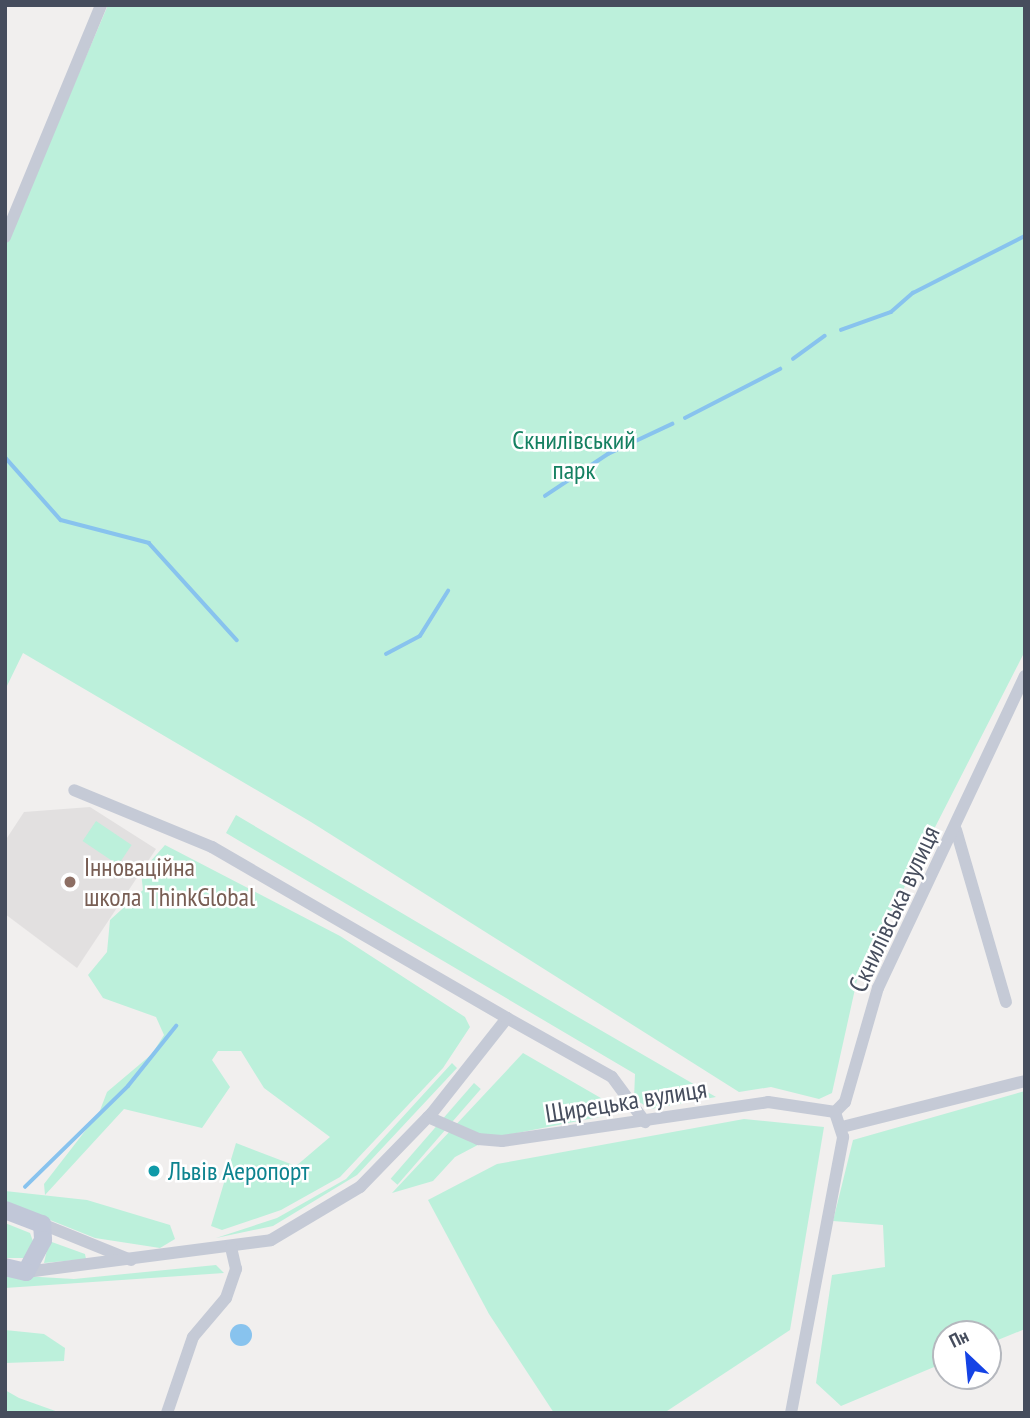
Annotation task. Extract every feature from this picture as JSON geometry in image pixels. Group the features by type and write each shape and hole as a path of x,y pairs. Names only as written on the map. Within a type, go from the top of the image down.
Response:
{"street":[{"path":"5,237 101,5"},
{"name":"Скнилівська вулиця","path":"835,1112 845,1102 878,988 956,830 1025,676"},
{"path":"74,790 212,847 609,1074 645,1122"},
{"path":"956,830 1006,1002"},
{"path":"5,1267 26,1272 135,1261 271,1240 360,1187 430,1115 507,1018"},
{"path":"842,1127 1025,1081"},
{"name":"Щирецька вулиця","path":"430,1115 478,1139 502,1141 768,1102 835,1112"},
{"path":"790,1413 842,1127 835,1112"},
{"path":"5,1210 135,1261"},
{"path":"26,1272 42,1251 42,1224"},
{"path":"167,1413 193,1338 226,1298 236,1269 231,1248"}],"shaded area":[{"name":"Інноваційна школа ThinkGlobal","path":"90,807 156,849 77,968 5,914 5,841 24,812"}],"green space":[{"name":"Скнилівський парк","path":"108,5 1025,5 1025,651 857,980 832,1093 819,1099 771,1087 739,1092 311,822 23,653 5,690 5,246"},
{"path":"236,815 716,1097 651,1109 634,1099 635,1074 226,833"},
{"path":"96,821 132,845 118,865 83,841"},
{"path":"165,845 340,936 465,1017 470,1027 443,1068 340,1177 281,1210 222,1230 211,1226 236,1143 296,1166 330,1137 264,1088 241,1051 218,1051 212,1060 230,1087 202,1128 124,1109 45,1195 44,1184 99,1113 107,1092 152,1054 164,1035 156,1017 103,998 88,975 107,952 110,920 143,890 141,872"},
{"path":"523,1053 625,1112 491,1138 455,1157 433,1181 392,1193"},
{"path":"452,1063 457,1068 357,1175 273,1226 216,1238 277,1218 346,1179"},
{"path":"474,1083 481,1089 397,1185 391,1179"},
{"path":"1025,1091 1025,1329 1002,1338 1002,1320 932,1320 932,1368 841,1406 816,1383 832,1275 885,1267 883,1225 833,1221 853,1140"},
{"path":"744,1119 824,1127 790,1330 664,1413 554,1413 489,1314 428,1200 497,1164"},
{"path":"5,1191 87,1200 170,1225 175,1239 160,1248 95,1238 5,1202"},
{"path":"5,1223 30,1233 34,1244 26,1258 5,1258"},
{"path":"49,1241 85,1254 86,1259 44,1263"},
{"path":"216,1265 224,1273 5,1288 5,1275 74,1279"},
{"path":"5,1330 44,1334 65,1348 64,1361 5,1363"},
{"path":"5,1390 19,1398 61,1413 5,1413"}],"water":[{"path":"241,1324 249,1327 252,1335 249,1343 241,1346 233,1343 230,1335 233,1327"}],"waterway":[{"path":"841,330 891,312 913,293 1025,236"},
{"path":"793,359 825,336"},
{"path":"685,418 780,369"},
{"path":"545,496 608,454 672,424"},
{"path":"5,457 61,520 149,543 237,640"},
{"path":"386,654 420,636 448,591"},
{"path":"25,1187 128,1086 176,1026"}],"place":[{"name":"Інноваційна школа ThinkGlobal","path":"70,882"},
{"name":"Львів Аеропорт","path":"154,1171"}]}
